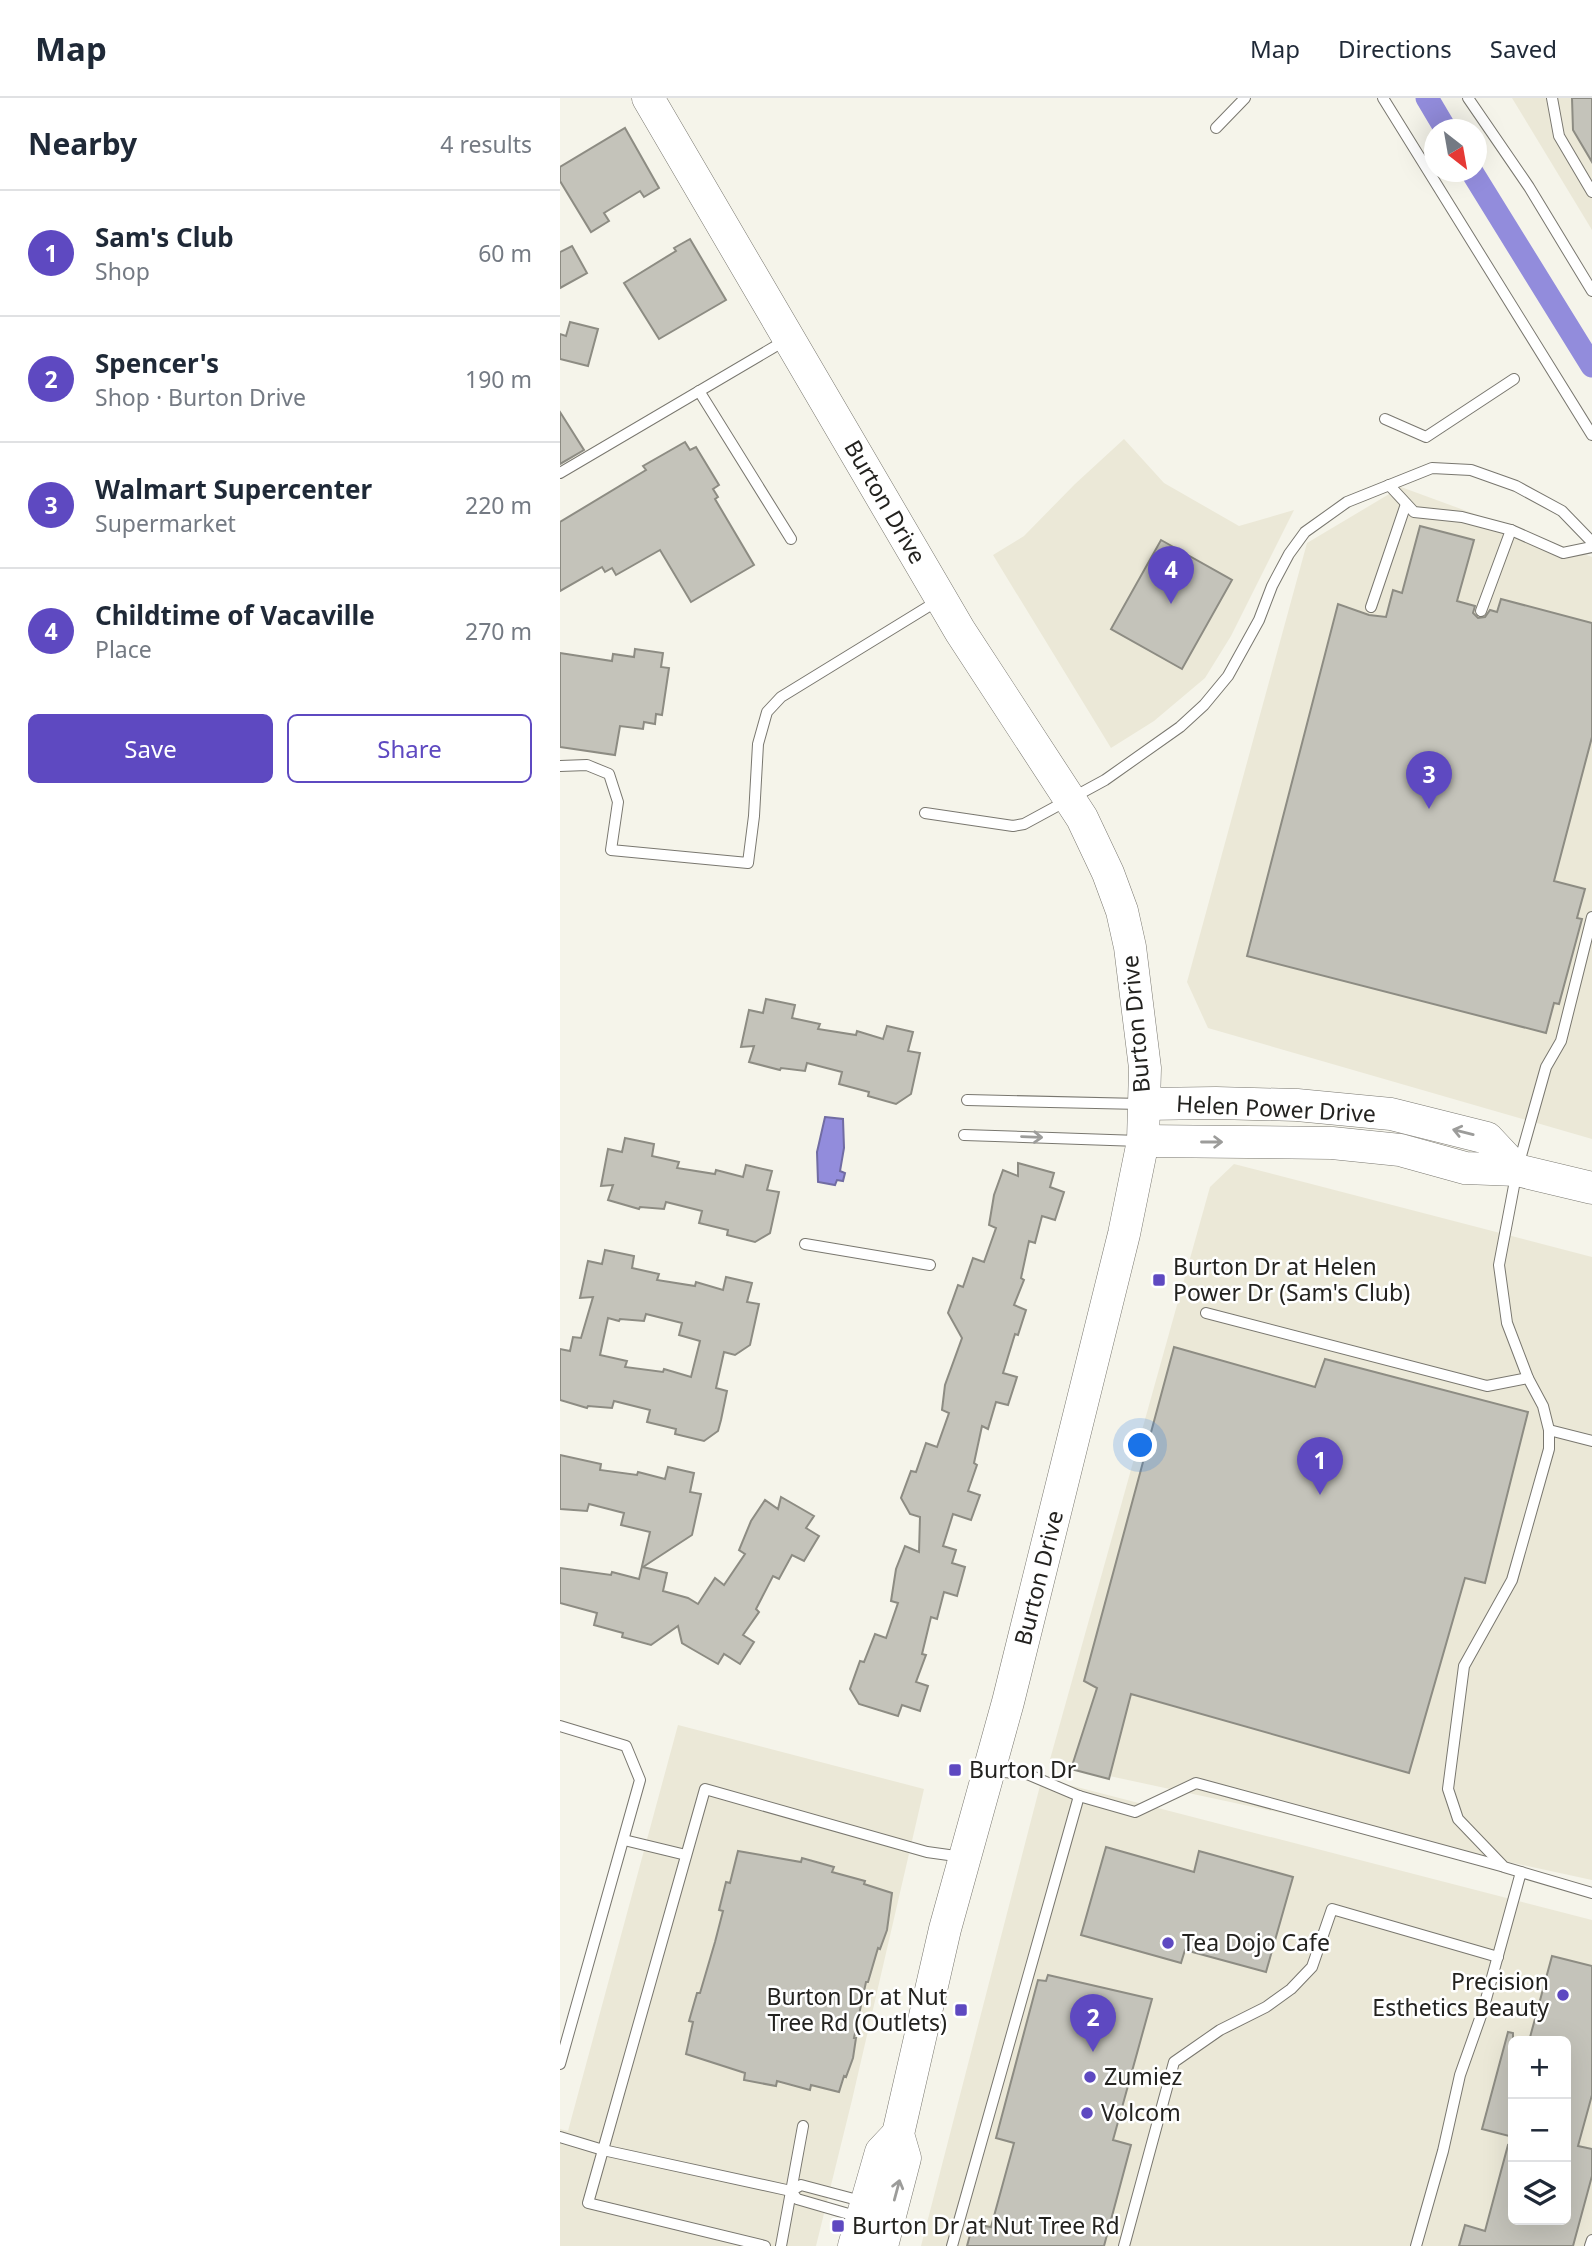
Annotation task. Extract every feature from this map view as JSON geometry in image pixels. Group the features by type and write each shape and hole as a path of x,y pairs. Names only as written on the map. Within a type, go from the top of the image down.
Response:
{"street":[{"name":"Burton Drive","path":"648,98 960,631 1071,799 1108,873 1122,911 1130,947 1145,1068 1143,1141 1124,1234 1008,1702 945,1929 898,2134 905,2158 882,2246"},
{"name":"Helen Power Drive","path":"1144,1104 1297,1105 1391,1114 1487,1138 1517,1170"},
{"name":"Helen Power Drive","path":"1143,1141 1332,1143 1400,1150 1465,1168 1517,1170 1592,1188"},
{"name":"Burton Drive","path":"861,2222 881,2152 898,2134"}],"lane":[{"path":"1216,128 1245,98"},
{"path":"1384,98 1592,435"},
{"path":"1468,98 1529,187 1592,291"},
{"path":"1552,98 1559,136 1592,192"},
{"path":"560,473 788,338"},
{"path":"1385,419 1426,437 1514,379"},
{"path":"699,391 791,539"},
{"path":"925,813 1013,826 1024,824 1105,780 1180,727 1205,705 1228,677 1259,620 1278,575 1305,532 1347,502 1389,485 1432,468 1471,470 1516,485 1562,511 1592,545 1563,553 1511,530 1462,517 1414,512 1389,485"},
{"path":"1371,607 1406,504"},
{"path":"1480,611 1511,530"},
{"path":"560,766 587,765 608,774 618,802 611,850 748,863 758,744 766,712 781,697 942,599"},
{"path":"1504,1867 1458,1819 1448,1789 1464,1666 1512,1580 1549,1449 1549,1430 1544,1406 1528,1378 1507,1323 1499,1265 1517,1170 1546,1067 1561,1041 1592,918"},
{"path":"967,1100 1144,1104"},
{"path":"964,1135 1143,1141"},
{"path":"805,1244 930,1265"},
{"path":"1206,1313 1487,1386 1528,1378"},
{"path":"1549,1430 1592,1441"},
{"path":"560,1726 626,1746 640,1780 560,2064"},
{"path":"989,1771 1027,1774 1079,1796 1135,1812 1196,1783 1592,1893"},
{"path":"765,2246 588,2203 705,1789 927,1852 965,1857"},
{"path":"952,2246 1079,1796"},
{"path":"624,1840 686,1855"},
{"path":"1416,2246 1443,2151 1460,2075 1483,2010 1521,1872"},
{"path":"1124,2246 1174,2062 1220,2030 1266,2007 1292,1989 1312,1967 1332,1909 1498,1957"},
{"path":"781,2246 803,2126"},
{"path":"560,2137 603,2150 791,2191 801,2185 861,2222"},
{"path":"1590,2246 1592,2240"}],"shaded area":[{"path":"1512,98 1592,98 1592,230"},
{"path":"1124,439 1164,483 1239,526 1294,510 1231,636 1205,678 1154,721 1111,748 993,555 1024,536"},
{"path":"1401,487 1592,557 1592,1139 1208,1028 1187,982 1307,543"},
{"path":"825,1117 843,1119 844,1148 840,1171 845,1173 843,1181 837,1180 835,1185 818,1182 817,1152"},
{"path":"1234,1164 1592,1257 1592,1880 1049,1763 1210,1187"},
{"path":"678,1725 924,1789 816,2246 560,2246 560,2129 568,2131"},
{"path":"1042,1778 1592,1920 1592,2246 921,2246"}],"building":[{"path":"1572,98 1592,98 1592,162 1573,130"},
{"path":"625,128 659,188 644,197 640,191 604,213 609,221 591,232 560,181 560,167"},
{"path":"690,239 726,300 659,339 624,283 676,251 674,248"},
{"path":"572,246 587,273 560,288 560,252"},
{"path":"570,322 598,329 588,366 560,359 560,334 566,336"},
{"path":"560,412 584,450 560,464"},
{"path":"685,442 690,450 696,447 719,485 713,489 718,497 715,499 754,565 691,602 660,550 616,575 612,568 605,572 602,567 560,591 560,522 646,470 643,466"},
{"path":"1420,526 1474,540 1457,601 1475,606 1473,613 1478,618 1485,617 1490,610 1497,612 1501,599 1592,623 1592,737 1554,881 1585,889 1577,918 1582,919 1559,1004 1554,1003 1546,1033 1247,956 1338,604 1369,615 1386,617 1393,590 1402,593"},
{"path":"1161,540 1232,580 1182,669 1111,629"},
{"path":"635,649 663,653 661,667 669,668 662,715 656,714 655,724 644,722 643,729 620,726 615,755 560,747 560,653 612,661 613,654 634,657"},
{"path":"766,999 795,1005 792,1018 820,1024 818,1029 856,1035 857,1031 883,1039 887,1026 913,1032 908,1051 920,1053 911,1094 896,1104 868,1096 869,1092 839,1084 842,1072 807,1063 805,1071 780,1070 749,1062 754,1046 741,1047 749,1010 763,1013"},
{"path":"625,1138 654,1144 652,1156 679,1162 677,1168 715,1174 716,1170 743,1177 746,1165 772,1171 767,1190 779,1192 770,1233 755,1242 727,1235 728,1230 699,1223 702,1211 666,1202 664,1209 639,1209 608,1200 613,1185 601,1186 608,1149 622,1152"},
{"path":"1018,1163 1054,1173 1050,1187 1064,1192 1055,1220 1042,1216 1035,1243 1029,1241 1021,1278 1024,1280 1014,1305 1026,1310 1018,1335 1015,1334 1003,1373 1017,1377 1008,1405 996,1402 988,1429 982,1426 974,1463 977,1465 968,1491 980,1495 971,1520 953,1514 943,1546 956,1550 952,1563 965,1567 957,1596 944,1592 937,1619 931,1617 922,1654 926,1655 916,1682 928,1686 920,1711 902,1705 898,1716 859,1704 850,1689 860,1661 864,1662 875,1634 886,1638 898,1603 891,1601 896,1569 905,1546 919,1552 920,1517 910,1514 901,1498 911,1471 916,1472 926,1443 937,1447 949,1413 942,1410 945,1385 962,1338 948,1313 958,1285 963,1287 973,1258 984,1262 996,1228 989,1225 994,1195 1003,1170 1018,1176"},
{"path":"605,1250 634,1256 632,1268 659,1274 657,1280 695,1286 696,1282 723,1290 726,1277 752,1283 747,1302 759,1304 750,1345 735,1355 724,1352 716,1388 727,1391 721,1420 718,1431 704,1441 675,1434 676,1429 647,1422 650,1410 614,1401 612,1408 587,1408 560,1400 560,1349 570,1351 573,1337 581,1338 593,1297 580,1298 588,1261 602,1264","holes":["646,1314 682,1323 679,1335 700,1341 691,1377 664,1369 663,1372 625,1367 627,1361 600,1355 608,1318 644,1321"]},
{"path":"1174,1347 1315,1387 1325,1359 1528,1412 1485,1583 1465,1578 1409,1773 1131,1694 1109,1779 1071,1769 1097,1688 1084,1681"},
{"path":"560,1455 601,1464 600,1470 637,1475 638,1472 665,1479 668,1467 694,1473 690,1492 701,1494 692,1535 643,1567 667,1573 663,1591 688,1598 698,1604 715,1578 724,1585 745,1554 739,1550 751,1521 765,1500 778,1509 781,1497 814,1516 806,1528 819,1536 804,1561 792,1555 779,1579 773,1576 756,1609 759,1612 743,1635 754,1642 740,1664 724,1654 718,1664 682,1643 678,1626 651,1645 594,1625 597,1613 560,1603 560,1568 611,1575 612,1572 639,1579 650,1532 621,1525 624,1513 589,1504 587,1511 560,1509"},
{"path":"1106,1847 1194,1872 1199,1851 1293,1877 1266,1972 1185,1950 1181,1963 1081,1935"},
{"path":"738,1851 801,1862 802,1858 834,1867 832,1872 865,1881 864,1884 892,1893 887,1930 866,1982 854,2038 853,2058 839,2092 811,2085 810,2090 777,2081 776,2086 744,2080 745,2073 686,2054 693,2022 689,2021 715,1942 723,1911 719,1910 726,1882 730,1883"},
{"path":"1552,1956 1592,1966 1592,2095 1578,2146 1592,2149 1592,2176 1573,2246 1459,2246 1465,2225 1485,2231 1508,2145 1508,2225 1571,2225 1571,2036 1530,2036"},
{"path":"1048,1975 1152,1999 1113,2140 1131,2145 1104,2246 967,2246 973,2224 991,2227 1014,2143 996,2138 1038,1980 1046,1981"},
{"path":"1508,2032 1513,2033 1513,2036 1508,2036 1508,2136 1482,2129"}],"waterway":[{"path":"1427,98 1439,119"},
{"path":"1478,182 1592,366"}],"place":[{"name":"Childtime of Vacaville","path":"1171,604"},
{"name":"Walmart Supercenter","path":"1429,809"},
{"name":"Burton Dr at Helen Power Dr (Sam's Club)","path":"1159,1280"},
{"name":"Sam's Club","path":"1320,1495"},
{"name":"Burton Dr","path":"955,1770"},
{"name":"Tea Dojo Cafe","path":"1168,1943"},
{"name":"Precision Esthetics Beauty","path":"1563,1995"},
{"name":"Burton Dr at Nut Tree Rd (Outlets)","path":"961,2010"},
{"name":"Spencer's","path":"1093,2052"},
{"name":"Zumiez","path":"1090,2077"},
{"name":"Volcom","path":"1087,2113"},
{"name":"Burton Dr at Nut Tree Rd","path":"838,2226"}]}
